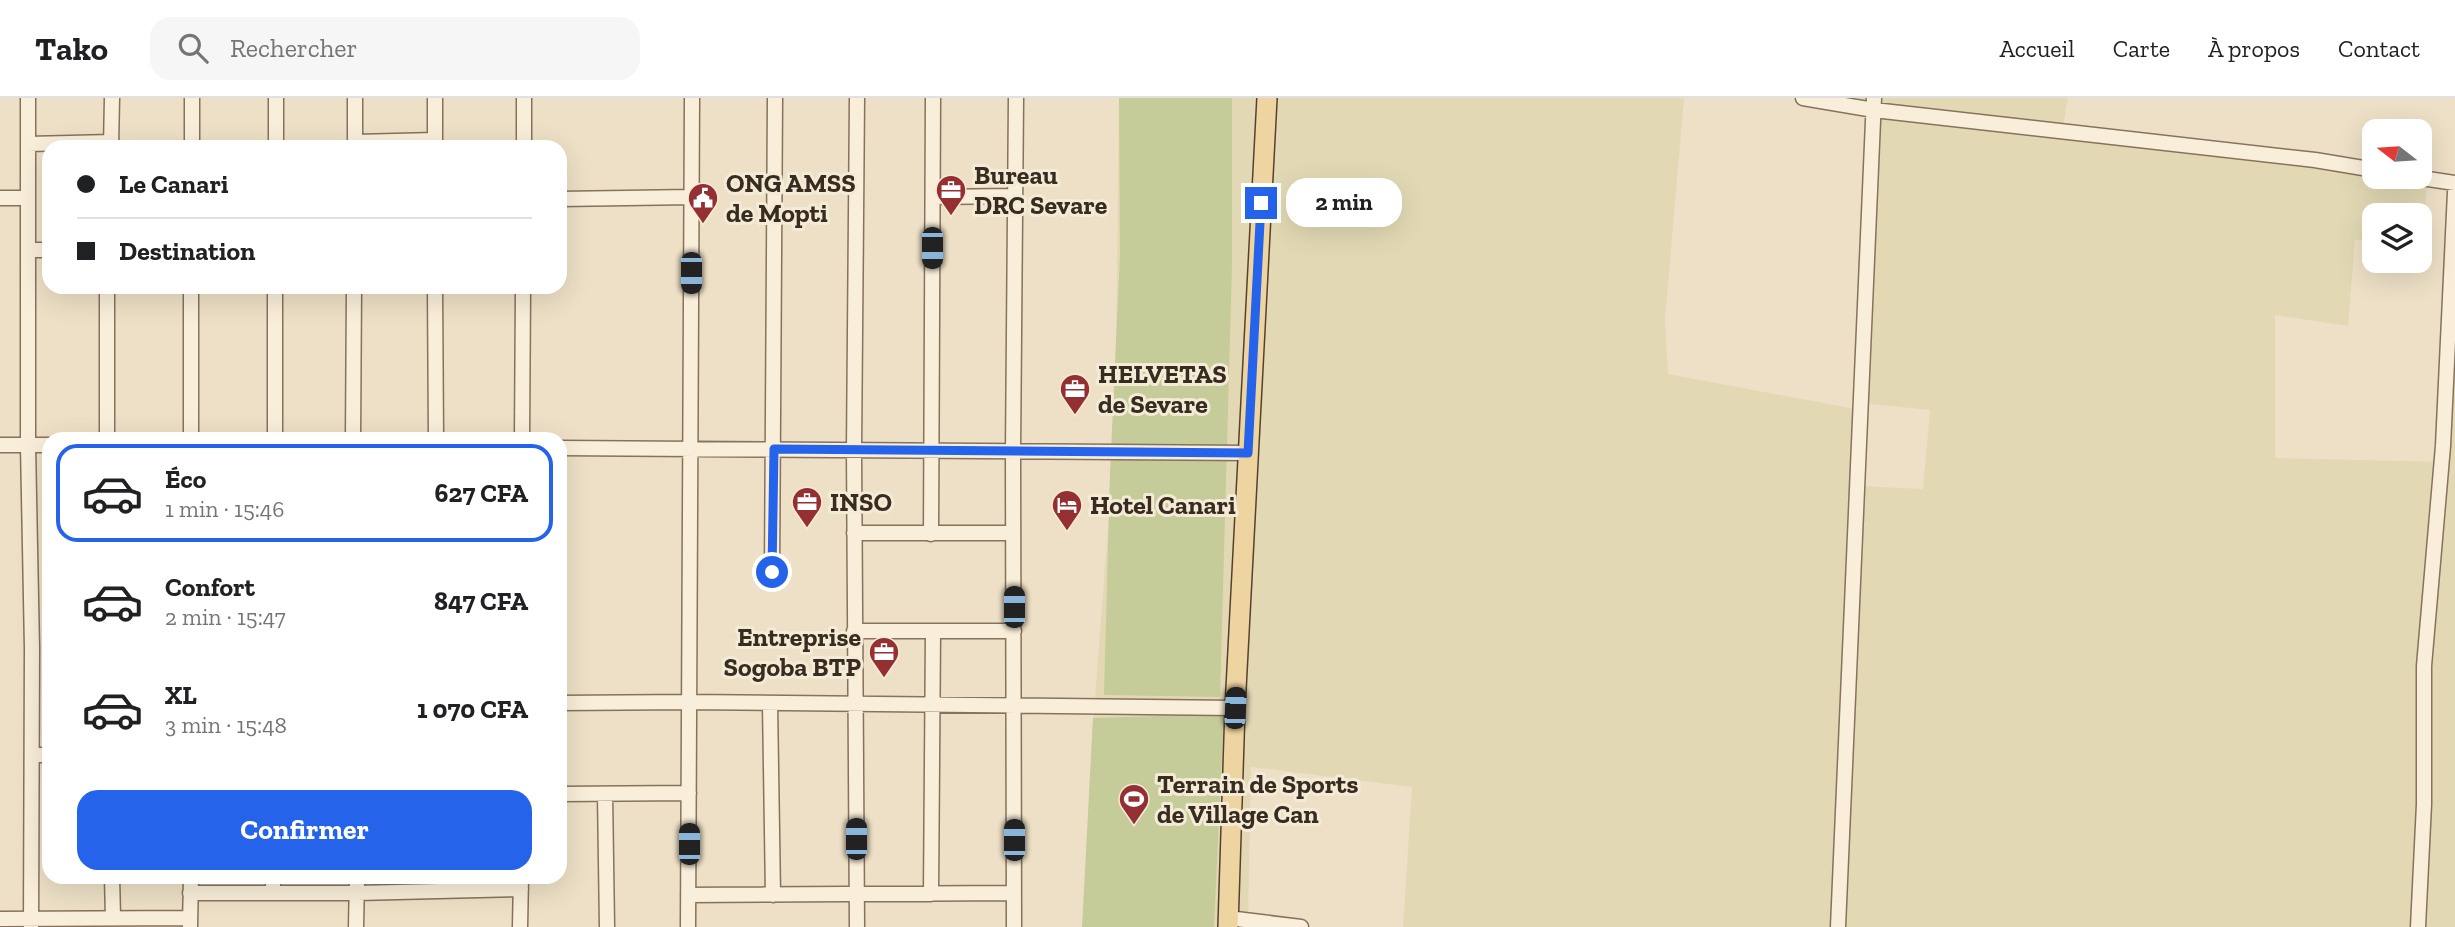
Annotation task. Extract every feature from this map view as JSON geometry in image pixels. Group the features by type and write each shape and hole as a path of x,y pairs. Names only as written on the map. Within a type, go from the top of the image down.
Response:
{"main road":[{"path":"1228,923 1235,708 1267,98"}],"street":[{"path":"28,98 31,923"},
{"path":"111,140 112,98"},
{"path":"192,98 192,140"},
{"path":"276,98 276,140"},
{"path":"355,98 355,140"},
{"path":"435,98 435,140"},
{"path":"524,98 524,140"},
{"path":"688,927 692,98"},
{"path":"772,572 775,98"},
{"path":"856,927 854,450 857,98"},
{"path":"931,534 933,98"},
{"path":"1014,927 1013,451 1016,98"},
{"path":"1803,98 1874,104 2362,168"},
{"path":"1838,927 1874,104"},
{"path":"28,144 42,144"},
{"path":"2432,179 2455,183"},
{"path":"2418,927 2424,804 2424,666 2442,446 2455,192"},
{"path":"933,197 1016,196"},
{"path":"567,200 692,197"},
{"path":"0,198 28,198"},
{"path":"28,250 42,250"},
{"path":"107,294 107,432"},
{"path":"191,294 191,432"},
{"path":"275,294 275,432"},
{"path":"353,432 354,294"},
{"path":"435,294 436,432"},
{"path":"522,432 523,294"},
{"path":"0,445 42,445"},
{"path":"567,449 1248,453"},
{"path":"854,533 1013,533"},
{"path":"854,631 1014,631"},
{"path":"931,894 933,632"},
{"path":"32,648 42,648"},
{"path":"567,703 1235,708"},
{"path":"770,703 774,895"},
{"path":"32,755 42,755"},
{"path":"567,794 689,793"},
{"path":"605,794 607,927"},
{"path":"112,884 113,917"},
{"path":"0,919 31,923 113,917 190,922 191,884"},
{"path":"273,884 273,892"},
{"path":"356,927 357,884"},
{"path":"190,893 357,893 438,884"},
{"path":"520,927 521,884"},
{"path":"688,895 1014,893"},
{"path":"1228,923 1301,927"}],"shaded area":[{"path":"1119,98 1684,98 1665,320 1668,374 1861,410 1858,486 1923,489 1930,410 1861,403 1874,110 1803,98 2068,98 2061,137 2362,172 2362,189 2426,189 2426,203 2362,203 2362,240 2355,239 2348,326 2275,315 2275,458 2446,462 2455,338 2455,927 1403,927 1412,787 1251,767 1248,920 1301,927 1088,927 1092,736 1115,439"}],"green space":[{"path":"1119,98 1232,98 1232,265 1220,697 1104,695 1120,254"},
{"path":"1224,714 1214,927 1082,927 1093,718"}],"place":[{"name":"Bureau DRC Sevare","path":"951,217"},
{"name":"ONG AMSS de Mopti","path":"703,225"},
{"name":"HELVETAS de Sevare","path":"1075,416"},
{"name":"INSO","path":"807,529"},
{"name":"Hotel Canari","path":"1067,532"},
{"name":"Entreprise Sogoba BTP","path":"884,679"},
{"name":"Terrain de Sports de Village Can","path":"1134,826"}],"route":[{"path":"772,572 774,449 1248,453 1261,203"}]}
